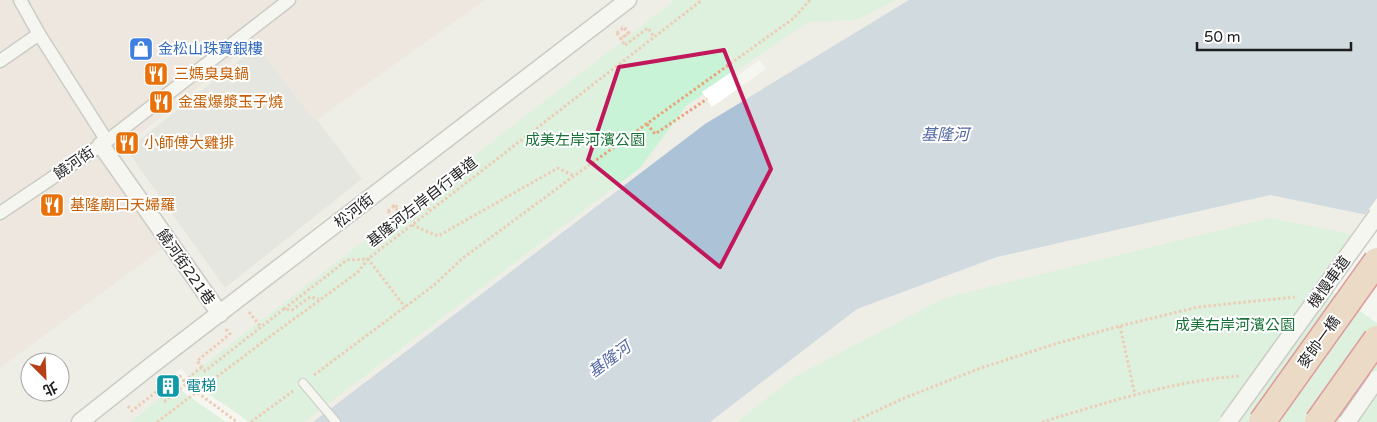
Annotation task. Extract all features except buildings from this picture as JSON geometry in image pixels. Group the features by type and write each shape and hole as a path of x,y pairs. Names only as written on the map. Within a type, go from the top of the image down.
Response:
{"highway":[{"name":"麥帥一橋","path":"1262,422 1377,261"},
{"path":"1318,422 1377,339"}],"street":[{"path":"20,0 104,143"},
{"name":"饒河街","path":"0,213 104,143 289,0"},
{"name":"松河街","path":"80,422 628,0"},
{"path":"0,61 39,34"},
{"name":"饒河街221巷","path":"104,143 220,314"},
{"name":"機慢車道","path":"1228,422 1377,215"},
{"path":"1347,422 1377,380"}],"lane":[{"path":"304,383 336,422"}],"path":[{"name":"基隆河左岸自行車道","path":"157,422 358,272 368,259 702,0"},
{"path":"251,422 433,286 463,258 794,18 810,0"},
{"path":"622,26 628,33 620,39 617,33 624,27 629,33 621,39 625,45 648,28 654,36"},
{"path":"647,124 655,134 707,99"},
{"path":"412,225 438,236 558,168 574,176"},
{"path":"391,202 398,211 392,216 388,210 395,205 399,210 392,216 397,221 421,201 430,211"},
{"path":"230,334 197,361 205,371 347,260 368,259 405,307"},
{"path":"284,310 292,310 310,297 320,299"},
{"path":"853,422 902,399 978,369 1055,344 1198,307 1296,297"},
{"path":"1120,326 1134,396"},
{"path":"132,410 157,391 165,401 202,367"},
{"path":"172,383 180,376 185,383 237,422"},
{"path":"1042,422 1134,396 1210,378 1239,376"}],"highlighted area":[{"path":"724,50 771,169 720,267 588,160 619,67"}],"shaded area":[{"path":"0,0 485,0 315,121 254,42 109,159 163,248 0,368"},
{"path":"260,44 362,179 225,288 127,150"}],"green space":[{"name":"成美左岸河濱公園","path":"675,0 897,0 856,20 808,22 686,106 640,168 304,422 130,422"},
{"name":"成美右岸河濱公園","path":"1270,218 1377,239 1377,422 737,422 794,377 944,298"}],"water":[{"name":"基隆河","path":"909,0 1377,0 1377,217 1270,195 997,257 857,309 710,422 313,422 705,124"}],"pier":[{"path":"760,60 766,69 712,107 702,92 733,71 737,76"},
{"path":"1377,198 1377,323 1318,281"},
{"path":"181,368 196,386 248,422 226,422 184,393 170,378"}],"place":[{"name":"金松山珠寶銀樓","path":"141,49"},
{"name":"三媽臭臭鍋","path":"156,74"},
{"name":"金蛋爆漿玉子燒","path":"161,102"},
{"name":"小師傅大雞排","path":"127,143"},
{"name":"基隆廟口天婦羅","path":"52,205"},
{"name":"電梯","path":"168,386"}]}
